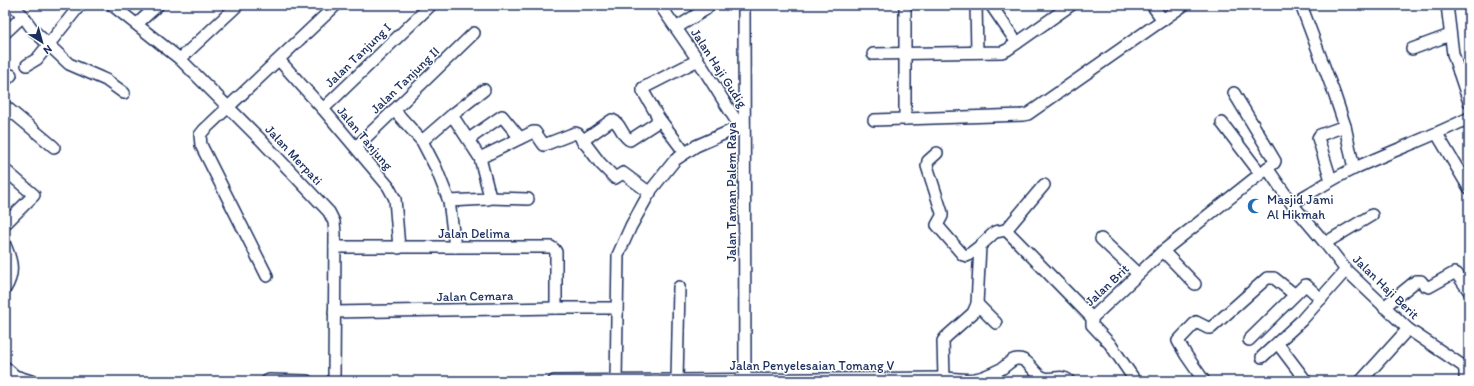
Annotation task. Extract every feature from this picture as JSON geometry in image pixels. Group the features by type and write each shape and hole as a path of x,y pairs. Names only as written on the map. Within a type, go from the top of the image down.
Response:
{"street":[{"path":"13,5 33,30 69,64 106,80 124,93"},
{"path":"27,65 37,59 80,5"},
{"name":"Jalan Merpati","path":"112,5 180,59 260,139 329,212 334,222 335,247 334,381"},
{"path":"137,24 158,5"},
{"path":"180,59 238,5"},
{"path":"267,276 199,138 202,132 336,5"},
{"name":"Jalan Tanjung I","path":"323,109 431,5"},
{"name":"Jalan Haji Gudig","path":"616,308 618,255 631,226 650,192 675,160 711,138 741,126 660,5"},
{"path":"676,28 706,9 709,5"},
{"name":"Jalan Taman Palem Raya","path":"744,5 741,126 745,380"},
{"path":"905,5 905,119"},
{"path":"976,5 977,52"},
{"path":"991,5 1017,43"},
{"path":"873,54 1002,52 1071,5"},
{"path":"1152,5 1163,20"},
{"path":"874,120 1028,114 1184,5"},
{"path":"1301,5 1332,86 1345,126 1354,169"},
{"path":"1447,5 1453,54 1464,70 1469,102"},
{"path":"5,33 23,16"},
{"name":"Jalan Tanjung II","path":"356,147 474,33"},
{"path":"1412,49 1450,35"},
{"name":"Jalan Tanjung","path":"278,60 356,147 393,194 395,199 399,248"},
{"path":"685,153 658,117 643,91 643,88 698,60"},
{"path":"422,141 484,90"},
{"path":"1234,93 1275,161 1264,171"},
{"path":"5,106 54,147"},
{"path":"394,110 422,141 436,168 449,201 455,247"},
{"path":"452,115 480,158 489,198"},
{"path":"469,139 502,116 520,138"},
{"path":"582,141 612,120 616,122 630,140 656,123 658,117"},
{"path":"1292,204 1331,180 1437,134 1469,118"},
{"name":"Jalan Haji Berit","path":"1222,123 1325,243 1346,270 1408,329 1462,366 1465,381"},
{"path":"1331,180 1318,138 1320,135 1345,126"},
{"path":"480,158 535,132 544,145 575,133 600,163 615,178 623,174 650,192"},
{"path":"1437,134 1469,188"},
{"path":"937,153 928,161 927,166 942,213 937,225 963,255 967,256 996,232 1006,230 1044,185"},
{"path":"5,170 34,195 5,224"},
{"name":"Jalan Brit","path":"1006,230 1092,318 1163,251 1264,171"},
{"path":"449,201 489,198 528,199"},
{"path":"1325,243 1372,215"},
{"path":"1102,239 1138,274"},
{"path":"5,245 9,253 12,271 11,278 5,289"},
{"path":"938,379 943,341 973,313 977,304 980,246"},
{"name":"Jalan Delima","path":"335,247 551,247 556,252 556,308"},
{"path":"1163,251 1196,284"},
{"path":"1262,357 1278,344 1302,320 1346,270"},
{"path":"1384,307 1416,281 1421,281 1424,285 1429,287 1454,273 1457,274 1469,292"},
{"path":"1204,381 1178,341 1196,322 1205,327 1211,328 1268,278 1272,277 1278,280 1294,294"},
{"path":"1249,340 1294,294 1306,285 1321,299"},
{"path":"677,380 679,287"},
{"path":"977,304 996,323"},
{"path":"616,308 616,381"},
{"name":"Jalan Cemara","path":"334,312 616,308"},
{"path":"1092,318 1091,323 1110,344 1134,381"},
{"path":"1361,381 1408,329"},
{"path":"1278,344 1306,381"},
{"path":"976,380 1002,368 1011,360 1019,359 1027,363 1038,375 1046,379 1059,377 1066,378 1069,381"},
{"path":"5,367 15,376 31,381"},
{"name":"Jalan Penyelesaian Tomang V","path":"554,381 976,380"},
{"path":"267,381 307,381"}],"place":[{"name":"Masjid Jami Al Hikmah","path":"1255,206"}]}
